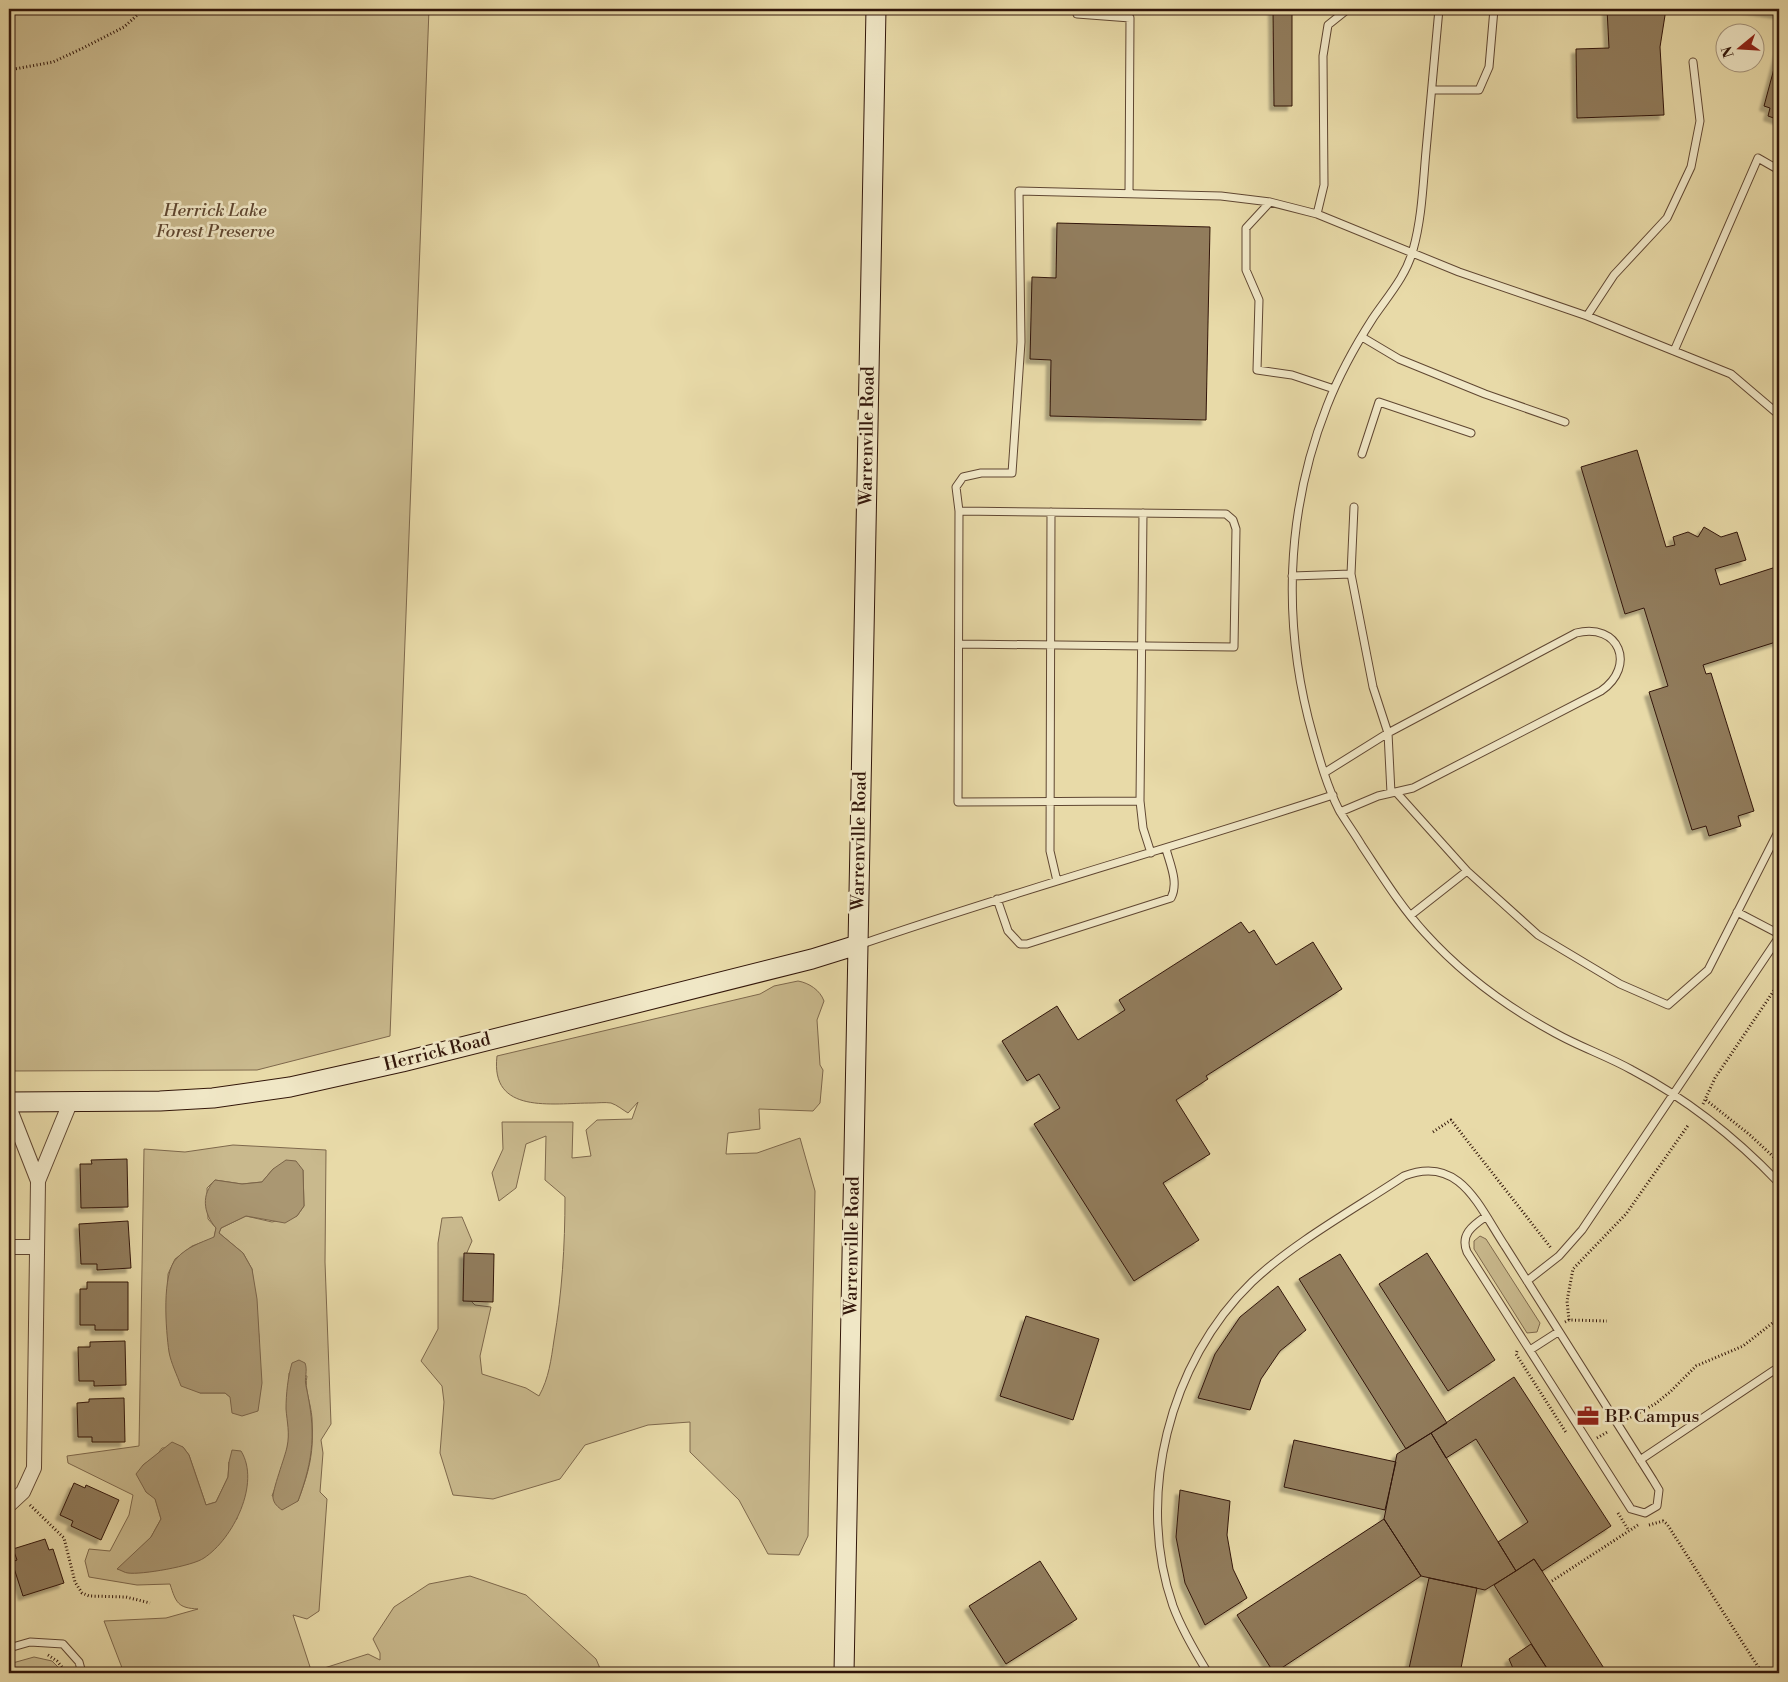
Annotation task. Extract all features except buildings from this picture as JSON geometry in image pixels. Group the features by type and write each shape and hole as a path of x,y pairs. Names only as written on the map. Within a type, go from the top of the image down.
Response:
{"main road":[{"name":"Warrenville Road","path":"844,1673 876,9"},
{"name":"Herrick Road","path":"9,1102 70,1103 213,1098 298,1085 411,1059 812,959 857,945"}],"street":[{"path":"9,1505 26,1488 34,1468 38,1181 70,1103"},
{"path":"9,1107 38,1181"},
{"path":"9,1247 37,1247"}],"lane":[{"path":"1077,9 1077,14 1130,18 1129,193"},
{"path":"1317,214 1324,185 1324,48 1328,25 1348,9"},
{"path":"1439,9 1421,213 1412,254 1395,288 1362,337 1334,389 1318,433 1300,497 1292,553 1295,656 1307,714 1324,773 1340,812 1411,916 1425,933 1478,982 1519,1012 1557,1034 1633,1070 1672,1094 1735,1140 1779,1183"},
{"path":"1432,90 1479,90 1489,67 1494,9"},
{"path":"1587,316 1614,275 1667,218 1691,167 1700,121 1693,62"},
{"path":"1674,351 1758,158 1779,170"},
{"path":"1140,801 958,802 959,511 956,486 963,477 981,473 1012,473 1021,342 1019,191 1221,196 1270,202 1317,214 1412,254 1587,316 1731,374 1779,416"},
{"path":"1270,202 1246,228 1246,270 1259,300 1257,370 1292,375 1334,389"},
{"path":"1362,337 1398,359 1485,394 1565,422"},
{"path":"1779,380 1779,416"},
{"path":"1362,454 1379,402 1471,433"},
{"path":"1354,508 1351,574 1373,687 1388,733 1393,793 1467,871 1538,935 1620,984 1668,1005 1708,970 1779,830"},
{"path":"959,511 1226,514 1233,520 1236,529 1234,648 1176,648 1163,645 959,644"},
{"path":"1051,512 1050,850 1057,881"},
{"path":"1143,513 1140,801 1143,828 1151,853"},
{"path":"1292,576 1351,574"},
{"path":"1324,773 1388,733 1576,633 1587,630 1599,631 1611,638 1619,649 1622,662 1619,673 1612,684 1601,691 1413,788 1340,812"},
{"path":"857,945 1333,795"},
{"path":"998,899 1008,931 1020,944 1027,944 1172,898 1174,882 1166,848"},
{"path":"1411,916 1467,871"},
{"path":"1526,1281 1559,1256 1582,1230 1779,935 1737,912"},
{"path":"1208,1673 1186,1636 1173,1606 1163,1564 1159,1515 1163,1444 1183,1381 1198,1352 1227,1311 1252,1282 1275,1263 1404,1176 1424,1170 1446,1173 1464,1187 1485,1217 1659,1490 1660,1499 1657,1506 1652,1512 1645,1514 1632,1509 1464,1246 1467,1232 1485,1217"},
{"path":"1530,1350 1558,1332"},
{"path":"1640,1460 1779,1367"},
{"path":"9,1648 30,1642 63,1644 79,1662 82,1673"}],"path":[{"path":"9,70 53,62 84,48 124,28 144,9"},
{"path":"1703,1104 1715,1078 1779,982"},
{"path":"1706,1100 1750,1135 1779,1162"},
{"path":"1433,1132 1451,1120 1540,1232 1544,1240 1573,1269"},
{"path":"1569,1320 1567,1302 1573,1269 1626,1214 1689,1124"},
{"path":"1589,1443 1655,1404 1675,1388 1696,1366 1743,1346 1779,1318"},
{"path":"9,1430 16,1430"},
{"path":"28,1502 64,1538 74,1582 82,1594 89,1596 126,1597 150,1603"},
{"path":"1552,1581 1629,1531 1636,1524 1648,1525 1663,1521 1668,1524 1762,1673"},
{"path":"43,1654 58,1661 66,1673"}],"green space":[{"name":"Herrick Lake Forest Preserve","path":"9,9 429,9 390,1036 257,1070 9,1071"},
{"path":"798,981 814,988 824,1001 817,1020 820,1065 823,1070 820,1103 813,1111 759,1109 760,1129 728,1133 726,1154 757,1153 800,1138 815,1191 808,1536 799,1555 768,1554 739,1500 690,1452 690,1422 648,1425 585,1445 560,1479 493,1499 453,1495 440,1453 444,1402 442,1386 421,1361 438,1329 438,1243 442,1218 462,1217 472,1241 465,1257 466,1296 475,1305 491,1307 480,1356 482,1374 526,1388 539,1396 549,1369 559,1305 564,1251 565,1197 545,1180 546,1136 526,1144 516,1188 499,1201 492,1173 503,1149 502,1122 573,1122 572,1158 591,1156 586,1130 597,1120 632,1119 638,1102 628,1113 611,1103 543,1104 527,1102 513,1097 503,1088 497,1075 497,1056 760,994 774,986"},
{"path":"233,1145 326,1150 325,1262 331,1424 321,1440 323,1453 320,1492 327,1499 319,1611 307,1619 293,1615 312,1673 124,1673 104,1621 166,1618 198,1609 182,1606 176,1600 170,1584 137,1585 89,1577 85,1561 89,1549 110,1551 129,1515 133,1495 68,1463 67,1456 139,1446 144,1149 185,1152","holes":["273,1169 303,1170 304,1206 297,1216 272,1222 246,1216 221,1228 219,1233 243,1253 252,1269 259,1337 230,1397 225,1393 200,1393 170,1354 167,1315 168,1274 175,1259 192,1246 214,1238 216,1228 208,1219 207,1188 215,1180 242,1184 262,1182","289,1373 307,1376 306,1386 312,1418 310,1460 298,1501 272,1496 283,1467 289,1441","183,1447 189,1455 206,1505 216,1502 228,1477 229,1462 237,1519 142,1546 151,1537 161,1519 155,1498 146,1492 143,1465 157,1455 162,1448"]},
{"path":"1480,1236 1486,1239 1540,1323 1537,1332 1527,1333 1474,1249 1474,1241"},
{"path":"470,1576 526,1595 596,1659 602,1673 316,1673 315,1671 368,1654 380,1660 380,1653 373,1639 394,1607 429,1584"},
{"path":"34,1657 52,1661 62,1671 59,1673 9,1673 9,1664"}],"shaded area":[{"path":"286,1160 296,1161 303,1170 304,1206 297,1216 285,1223 246,1216 221,1228 219,1233 243,1253 252,1269 257,1299 262,1383 258,1411 242,1416 232,1413 230,1397 225,1393 200,1393 181,1386 171,1360 168,1343 166,1303 169,1276 172,1265 181,1254 214,1237 216,1228 208,1216 205,1204 207,1191 215,1180 242,1184 262,1182 273,1169"},
{"path":"299,1360 305,1363 306,1366 312,1444 307,1471 298,1501 282,1510 274,1502 273,1494 288,1442 286,1403 289,1374 292,1363"},
{"path":"172,1442 183,1447 189,1455 206,1505 216,1502 228,1477 232,1450 241,1451 246,1464 248,1479 241,1509 225,1538 204,1558 167,1569 144,1573 126,1573 117,1569 151,1537 161,1519 155,1499 146,1492 136,1474 143,1465"}],"place":[{"name":"BP Campus","path":"1588,1416"}]}
